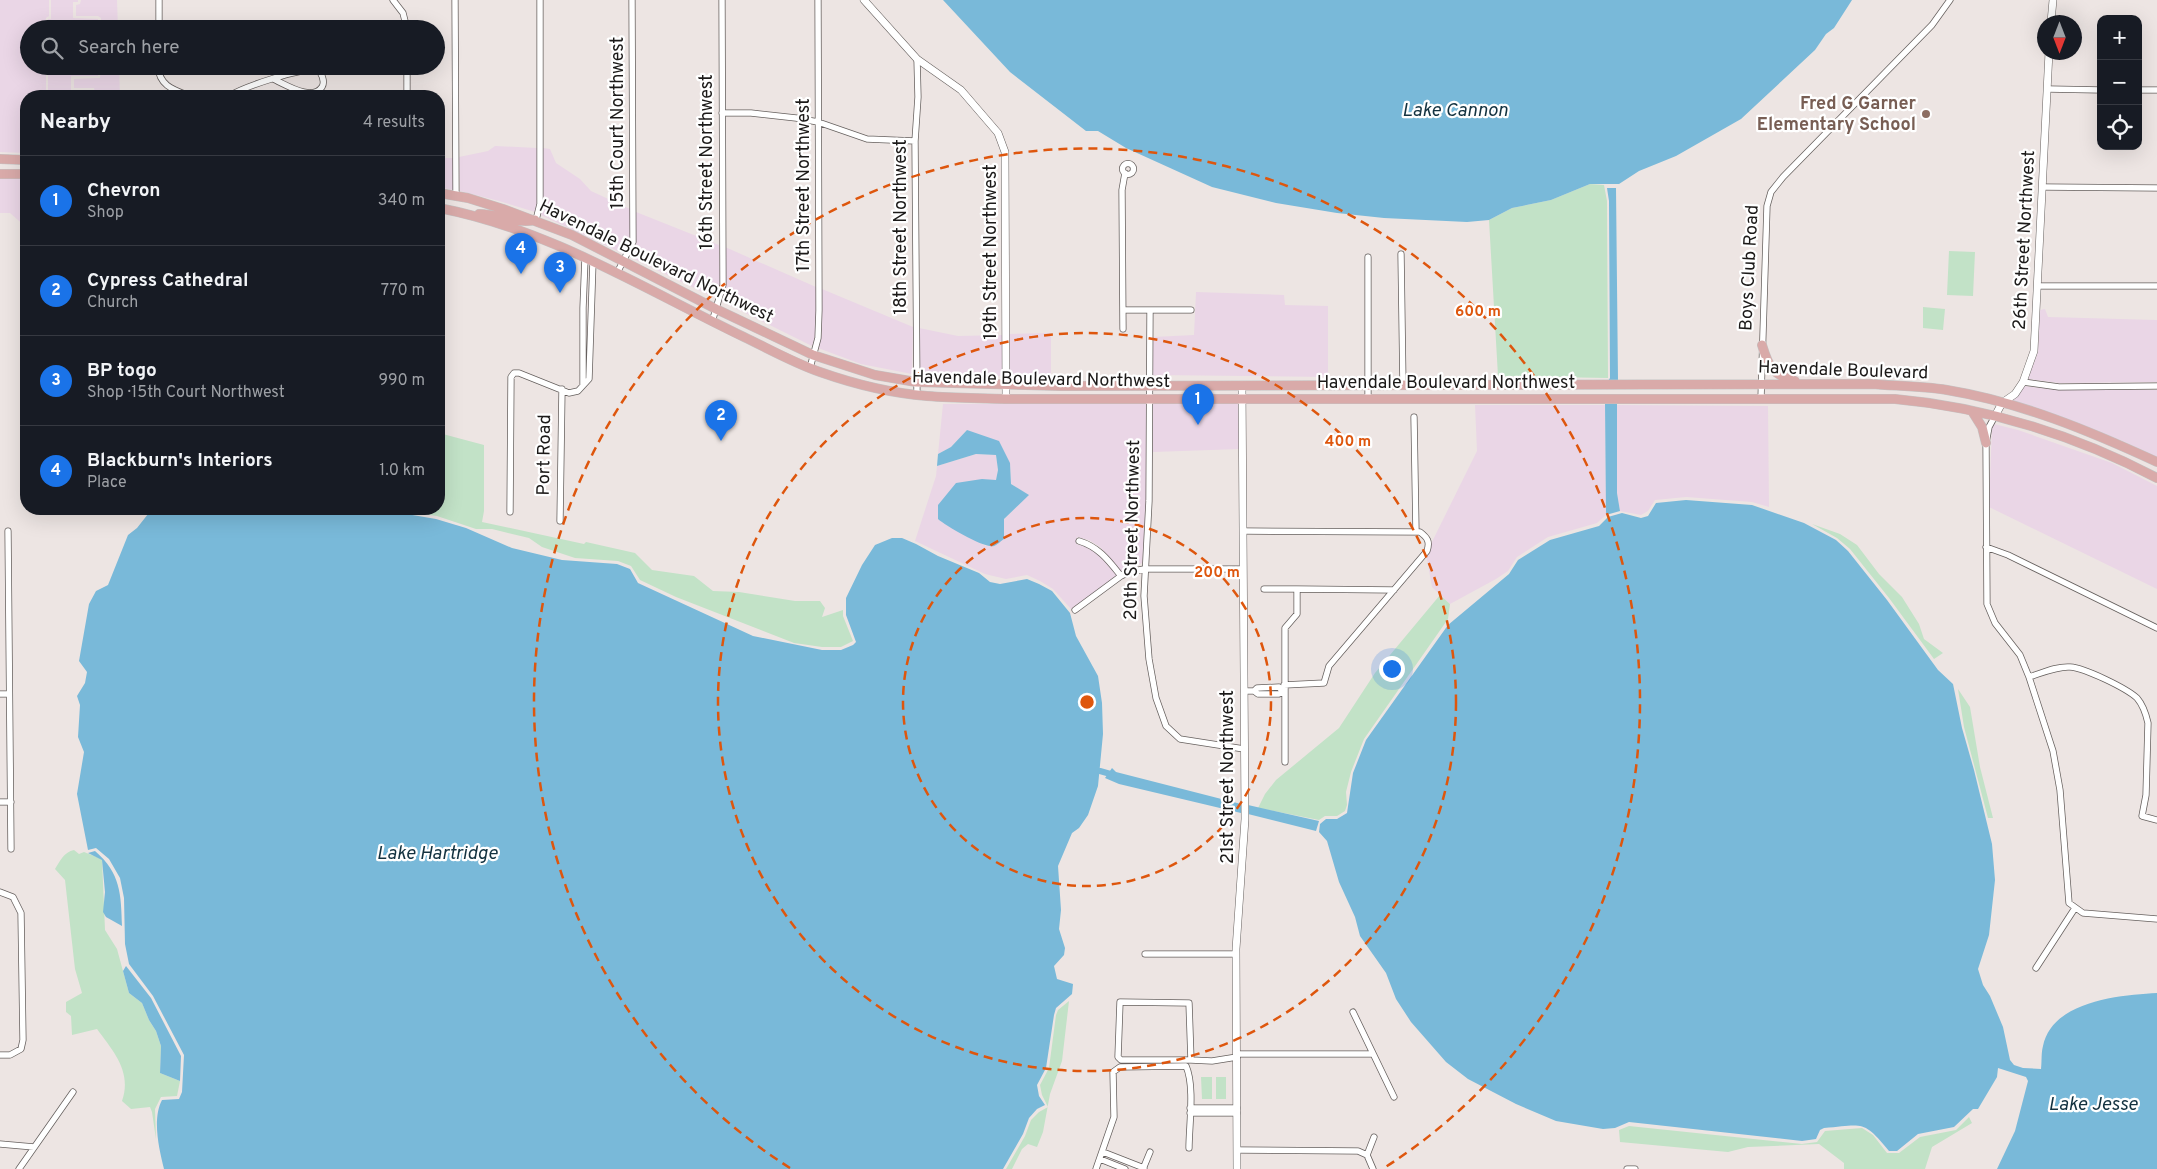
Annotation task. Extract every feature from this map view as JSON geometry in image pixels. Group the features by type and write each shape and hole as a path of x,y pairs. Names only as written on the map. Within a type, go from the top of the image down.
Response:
{"main road":[{"path":"0,159 20,160"},
{"path":"0,174 20,174"},
{"name":"Havendale Boulevard Northwest","path":"445,194 536,220 572,235 716,309 814,355 874,375 916,382 1006,385 1605,385"},
{"name":"Havendale Boulevard Northwest","path":"445,209 513,227 589,259 712,322 810,368 876,389 916,395 1006,399 1621,399"},
{"path":"469,214 492,214 524,222 536,220"},
{"path":"1762,346 1770,367 1778,375 1805,384"},
{"name":"Havendale Boulevard","path":"1605,385 1871,384 1946,390 2002,404 2086,430 2157,462"},
{"path":"1529,385 1529,399"},
{"name":"Havendale Boulevard","path":"1621,399 1895,399 1972,411 2055,434 2094,449 2157,478"},
{"path":"1972,411 1982,427 1986,443"}],"street":[{"path":"159,0 159,20"},
{"path":"455,0 456,196"},
{"path":"536,220 540,204 540,0"},
{"name":"15th Court Northwest","path":"617,273 633,242 632,0"},
{"name":"16th Street Northwest","path":"712,322 723,285 722,0"},
{"name":"17th Street Northwest","path":"810,368 818,338 819,310 818,0"},
{"name":"19th Street Northwest","path":"864,0 917,59 961,90 998,133 1005,152 1006,399"},
{"name":"Boys Club Road","path":"1761,398 1767,206 1771,192 1777,183 1932,25 1950,0"},
{"path":"2052,15 2053,0"},
{"path":"396,2 406,20"},
{"name":"18th Street Northwest","path":"916,395 915,141 918,96 917,59"},
{"name":"26th Street Northwest","path":"1994,416 2002,404 2015,394 2023,382 2034,351 2050,60"},
{"path":"160,75 164,84 177,90"},
{"path":"242,90 289,75"},
{"path":"320,90 324,80 322,75"},
{"path":"407,90 408,75"},
{"path":"274,79 298,90"},
{"path":"2048,90 2097,90"},
{"path":"2142,90 2157,90"},
{"path":"722,114 756,114 818,122 866,139 915,141"},
{"path":"1123,329 1122,190 1125,173"},
{"path":"2043,187 2157,188"},
{"path":"1401,254 1403,386"},
{"path":"1368,257 1368,399"},
{"path":"510,512 511,380 514,374 519,373 574,392 583,385 583,308 589,259"},
{"path":"2038,286 2157,286"},
{"path":"1123,310 1191,310"},
{"name":"20th Street Northwest","path":"1150,310 1149,501 1144,569 1144,611 1149,659 1156,698 1166,726 1180,739 1244,749"},
{"path":"2023,382 2059,386 2157,386"},
{"name":"21st Street Northwest","path":"1237,1169 1236,954 1245,798 1242,385"},
{"name":"Port Road","path":"560,521 562,389"},
{"path":"1994,416 1988,427 1986,443 1986,598 1989,613 2017,651 2029,677 2057,770 2062,804 2069,903 2083,913 2157,919"},
{"path":"1414,417 1416,532"},
{"path":"1243,531 1420,532 1427,536 1429,544 1428,551 1329,666 1324,683 1284,689 1279,694 1261,691 1258,694 1254,691 1244,691"},
{"path":"8,532 11,848"},
{"path":"1080,541 1102,553 1122,576"},
{"path":"1986,547 2008,555 2157,628"},
{"path":"1075,610 1129,572 1144,569 1244,569"},
{"path":"0,586 8,586"},
{"path":"1285,762 1285,628 1297,614 1297,589"},
{"path":"1264,590 1394,590"},
{"path":"2029,677 2058,668 2072,667 2130,693 2137,699 2146,713 2148,723 2146,795 2142,816 2157,820"},
{"path":"0,694 9,694"},
{"path":"0,802 11,802"},
{"path":"0,892 12,897 22,913 23,1040 21,1049 10,1056 0,1055"},
{"path":"2036,968 2075,908"},
{"path":"1145,954 1236,954"},
{"path":"1191,1060 1189,1003 1120,1002 1118,1057 1121,1060 1212,1061 1236,1056 1373,1054"},
{"path":"1353,1012 1394,1097"},
{"path":"1096,1169 1114,1118 1113,1072 1120,1067 1186,1066 1189,1073 1189,1148"},
{"path":"20,1169 34,1146 73,1092"},
{"path":"1190,1110 1237,1110"},
{"path":"1373,1169 1367,1154 1374,1137"},
{"path":"0,1144 34,1146"},
{"path":"1237,1150 1358,1151 1367,1154"},
{"path":"1103,1152 1143,1169 1150,1152"},
{"path":"1100,1159 1125,1169"},
{"path":"1627,1169 1635,1169"}],"shaded area":[{"path":"0,0 49,0 49,16 46,20 20,20 20,75 46,75 46,90 20,90 20,153 0,152"},
{"path":"51,0 78,0 78,2 73,2 73,18 98,20 48,20 51,19"},
{"path":"81,0 117,0 118,20 101,20 98,16 76,16 76,5 80,4"},
{"path":"48,75 98,75 71,76 71,90 48,90"},
{"path":"100,75 119,75 120,90 74,88 74,79 100,78"},
{"path":"495,146 537,148 537,203 535,212 460,191 459,157 488,151"},
{"path":"543,148 550,149 556,163 580,179 591,191 630,209 630,241 624,254 541,215 543,204"},
{"path":"445,158 453,158 453,190 445,188"},
{"path":"0,179 20,179 20,222 10,213 0,213"},
{"path":"636,212 719,245 720,285 715,298 630,257 636,242"},
{"path":"725,247 816,287 816,333 812,346 721,301 726,286"},
{"path":"822,289 913,327 912,374 861,364 818,348 822,334"},
{"path":"1196,292 1284,295 1285,305 1328,306 1328,377 1153,375 1153,337 1194,335"},
{"path":"2045,309 2048,317 2157,320 2157,382 2059,383 2028,379 2038,352 2040,310"},
{"path":"919,328 958,336 1003,335 1003,376 960,377 919,374"},
{"path":"1051,333 1051,376 1009,376 1009,334"},
{"path":"2024,386 2059,390 2157,390 2157,458 2125,442 2056,415 2011,401 2018,396"},
{"path":"1147,403 1146,508 1142,563 1122,572 1100,547 1089,540 1077,537 1076,544 1087,547 1100,556 1117,575 1071,609 1053,589 1027,575 1006,579 985,574 915,541 936,476 937,466 976,454 996,455 998,470 996,481 981,479 973,539 986,546 1004,519 1028,495 1011,484 1010,463 967,430 951,447 938,454 943,404"},
{"path":"1153,403 1239,404 1240,449 1153,452"},
{"path":"1475,405 1605,405 1606,515 1597,523 1548,537 1517,557 1508,571 1450,604 1432,587 1426,554 1477,451"},
{"path":"1617,405 1768,406 1769,507 1752,502 1686,497 1655,500 1648,511 1641,515 1620,511 1617,493"},
{"path":"1994,424 2018,430 2112,463 2157,486 2157,589 1989,507 1992,427"}],"green space":[{"path":"1590,184 1604,185 1607,201 1608,378 1498,376 1489,220 1512,208 1551,200"},
{"path":"1949,251 1975,252 1973,296 1947,295"},
{"path":"1923,307 1945,309 1943,330 1923,328"},
{"path":"445,435 484,445 484,511 482,522 635,553 652,570 694,576 713,591 739,592 795,601 820,601 825,608 822,617 843,610 843,616 853,641 841,647 822,647 794,643 676,597 640,580 631,566 618,561 575,558 542,547 529,538 492,529 476,529 430,515 445,515"},
{"path":"1812,524 1840,534 1857,545 1879,574 1902,597 1919,624 1924,639 1943,653 1934,659 1850,549 1837,538"},
{"path":"1440,595 1450,604 1448,619 1364,739 1351,772 1346,792 1347,805 1345,811 1337,816 1325,816 1319,820 1258,808 1265,794 1276,780 1339,728 1375,673"},
{"path":"1958,689 1970,707 1980,767 1993,818 1988,818 1964,727"},
{"path":"74,850 79,854 84,852 102,859 105,930 117,949 129,993 142,1003 156,1031 161,1046 160,1073 180,1081 177,1096 161,1097 155,1109 156,1139 150,1107 131,1109 122,1101 125,1081 120,1063 97,1029 72,1035 71,1016 66,1012 66,1002 82,993 75,969 65,880 55,869 65,855"},
{"path":"1069,1001 1062,1061 1050,1094 1048,1106 1042,1095 1040,1085 1049,1068 1056,1015 1058,1010"},
{"path":"1201,1077 1212,1077 1212,1099 1202,1099"},
{"path":"1216,1077 1226,1077 1226,1099 1216,1099"},
{"path":"1048,1107 1043,1132 1037,1147 1028,1144 1022,1149 1012,1169 1006,1169 1025,1136 1031,1120"},
{"path":"1969,1117 1972,1123 1932,1147 1925,1169 1844,1169 1844,1163 1819,1144 1748,1147 1728,1152 1620,1142 1619,1130 1629,1126 1802,1144 1817,1142 1825,1131 1862,1128 1873,1135 1887,1153 1899,1153 1920,1137 1956,1130"}],"water":[{"name":"Lake Cannon","path":"943,0 1852,0 1834,28 1826,34 1815,50 1741,119 1676,156 1639,171 1619,184 1590,184 1551,200 1512,208 1489,220 1467,222 1384,218 1337,213 1276,203 1212,187 1126,148 1098,131 1086,131 1010,72"},
{"path":"1607,188 1616,188 1618,381 1608,381 1610,378 1609,201"},
{"path":"1605,403 1617,403 1617,493 1620,511 1606,515"},
{"path":"967,430 999,441 1010,463 1011,484 1029,495 1004,519 1004,539 994,546 974,541 938,519 938,505 956,483 982,479 996,480 998,470 996,455 976,454 937,466 938,454 951,447"},
{"name":"Lake Jesse","path":"1686,500 1752,505 1804,523 1836,540 1848,551 1887,600 1938,670 1953,684 1962,728 1992,844 1995,880 1989,935 1978,969 1983,985 1990,996 2003,1027 2010,1060 2014,1065 2023,1068 2041,1069 2043,1046 2049,1031 2059,1019 2073,1010 2090,1003 2125,996 2157,993 2157,1169 1997,1169 2015,1131 2028,1081 2026,1077 1998,1068 1997,1077 1978,1109 1973,1109 1954,1127 1918,1134 1897,1151 1889,1151 1873,1133 1861,1126 1824,1128 1820,1130 1816,1139 1802,1141 1629,1122 1615,1128 1603,1129 1556,1121 1516,1104 1468,1079 1446,1062 1411,1022 1396,999 1386,973 1360,936 1355,917 1339,882 1327,841 1319,832 1320,824 1326,819 1337,819 1347,813 1353,773 1366,740 1448,625 1509,574 1518,560 1550,540 1599,526 1608,517 1622,513 1641,518 1648,516 1656,503"},
{"name":"Lake Hartridge","path":"147,515 412,515 436,519 466,528 512,548 562,560 617,564 630,569 638,583 753,636 822,650 841,650 856,642 846,615 846,598 862,565 875,545 892,538 902,538 916,544 938,556 979,573 990,582 1000,584 1027,579 1052,591 1070,613 1076,636 1098,676 1102,703 1103,734 1098,786 1088,815 1079,828 1072,833 1058,866 1061,910 1059,929 1065,948 1064,955 1054,966 1057,979 1073,984 1072,994 1056,1008 1054,1015 1046,1068 1037,1085 1039,1096 1045,1105 1037,1109 1029,1118 1023,1134 1003,1169 164,1169 157,1134 157,1116 162,1100 179,1099 182,1092 184,1055 153,996 129,964 125,944 124,898 120,878 109,859 96,848 88,850 77,794 84,752 78,737 80,705 77,696 85,683 87,672 79,661 89,604 96,591 108,585 128,535 137,528"},
{"path":"1112,768 1116,772 1241,804 1241,813 1119,784 1105,778"},
{"path":"1248,805 1319,821 1316,831 1248,814"},
{"path":"95,851 104,859 115,876 120,894 122,926 106,917 103,912 105,892 102,860 88,853"},
{"path":"126,966 151,998 181,1056 180,1081 160,1073 161,1046 142,1003 129,993 123,971"}],"waterway":[{"path":"1100,771 1114,775"}],"place":[{"name":"Fred G Garner Elementary School","path":"1926,114"},
{"name":"Blackburn's Interiors","path":"521,274"},
{"name":"BP togo","path":"560,293"},
{"name":"Chevron","path":"1198,425"},
{"name":"Cypress Cathedral","path":"721,441"}]}
